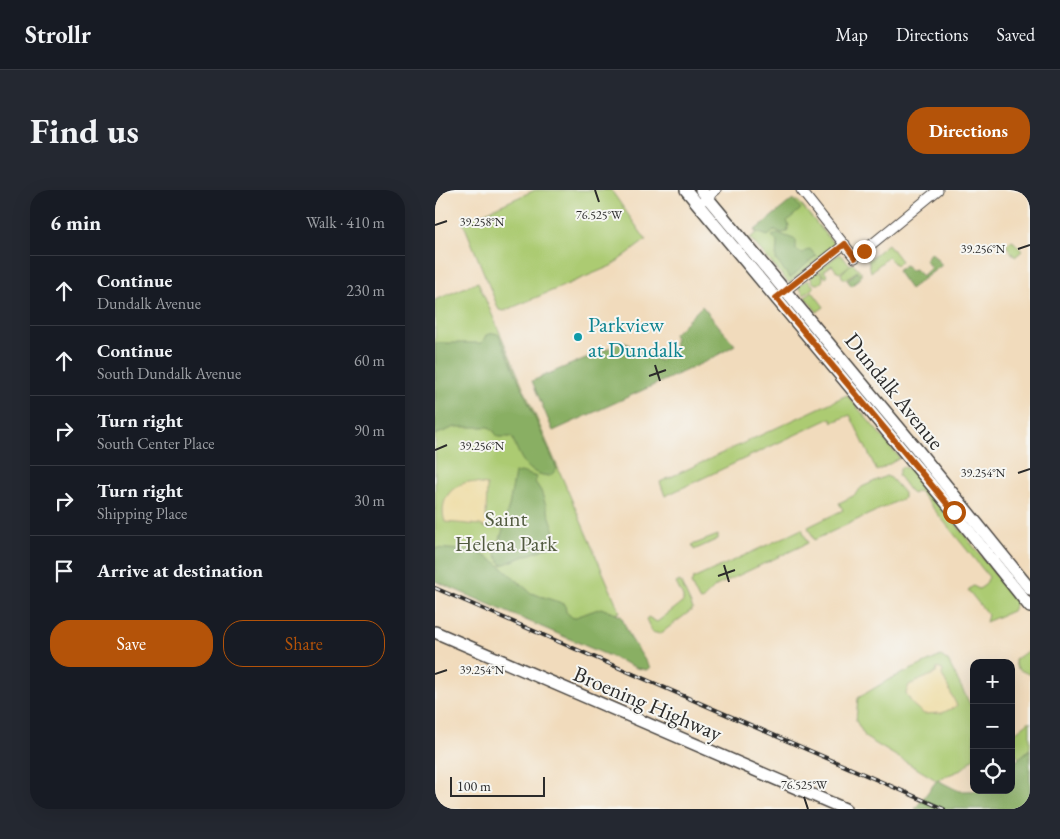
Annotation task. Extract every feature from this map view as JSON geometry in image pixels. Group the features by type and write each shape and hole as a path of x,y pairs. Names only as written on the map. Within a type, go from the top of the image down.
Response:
{"main road":[{"path":"686,190 705,196 819,340"},
{"name":"Dundalk Avenue","path":"819,340 1030,589"},
{"name":"Dundalk Avenue","path":"819,340 1030,607"},
{"name":"Broening Highway","path":"435,632 845,809"}],"street":[{"path":"801,190 855,258 939,190"},
{"path":"781,294 845,244"}],"green space":[{"path":"535,190 611,190 646,240 611,266 504,311 499,310 463,222"},
{"path":"793,199 801,209 787,221 789,226 787,232 782,233 775,230 768,236 754,231"},
{"path":"797,200 835,245 789,283 750,238"},
{"path":"778,233 796,240 796,250 802,253 810,249 816,256 790,278 776,260 777,242 772,236"},
{"path":"1012,240 1022,251 1015,257 1006,245"},
{"path":"888,244 901,261 896,265 888,257 871,272 868,260"},
{"path":"931,252 942,265 910,289 897,271 905,265 911,270 915,269 922,276 931,268 925,260"},
{"path":"839,254 851,265 853,263 861,272 861,276 857,271 843,279 841,274 850,265 840,273 832,265 824,271 828,276 826,278 819,270"},
{"path":"815,272 819,272 823,278 819,284 815,284 811,280 811,276"},
{"path":"857,272 861,277 852,286 847,280"},
{"path":"808,280 814,287 804,295 798,286"},
{"name":"Saint Helena Park","path":"478,282 620,612 564,633 435,578 435,300"},
{"path":"812,291 824,307 817,312 805,297"},
{"path":"702,306 735,345 709,360 553,431 532,381 623,342 660,361 675,346 674,334"},
{"path":"495,333 499,335 557,469 550,476 535,472 525,464 512,437 498,437 488,427 455,427 435,435 435,343 482,343 486,335"},
{"path":"847,395 900,458 877,471 850,415 833,422 831,418 665,496 660,482"},
{"path":"901,467 913,469 1013,597 1016,603 1012,611 986,622 988,615 968,590 973,586 979,589 985,585 989,577 919,491 912,494 898,475"},
{"path":"521,472 537,477 535,482 541,491 559,543 502,565 496,555 509,506 515,473"},
{"path":"886,476 891,478 904,493 904,498 814,540 808,527 843,510 839,503 853,496 862,487"},
{"path":"802,529 808,543 716,586 701,601 699,600 691,584 693,579"},
{"path":"718,535 718,539 694,550 692,545"},
{"path":"435,548 476,551 497,563 531,593 565,604 566,612 573,618 601,608 621,616 630,637 650,668 646,670 637,668 435,581"},
{"path":"680,581 693,609 660,634 652,632 646,619 648,617 657,622 683,602 683,597 676,583"},
{"path":"1030,649 1030,675 1016,666 1015,660"},
{"path":"941,656 948,661 970,704 970,762 961,770 936,780 866,738 856,721 858,698 888,680"},
{"path":"1030,721 1030,748 1020,759 1015,754 1015,733"},
{"path":"1030,749 1030,809 915,809 937,780 959,791 970,791 970,794 1015,794 1015,762"}],"sand":[{"path":"468,482 487,485 486,519 489,524 487,528 480,525 445,522 443,515 444,502 450,492 461,484"},
{"path":"937,668 943,670 942,675 957,706 942,713 924,714 913,705 906,693 909,685 936,673"}],"railway":[{"path":"435,588 944,809"}],"place":[{"name":"Parkview at Dundalk","path":"578,337"}],"route":[{"path":"864,251 855,258 845,244 776,298 954,512"}]}
